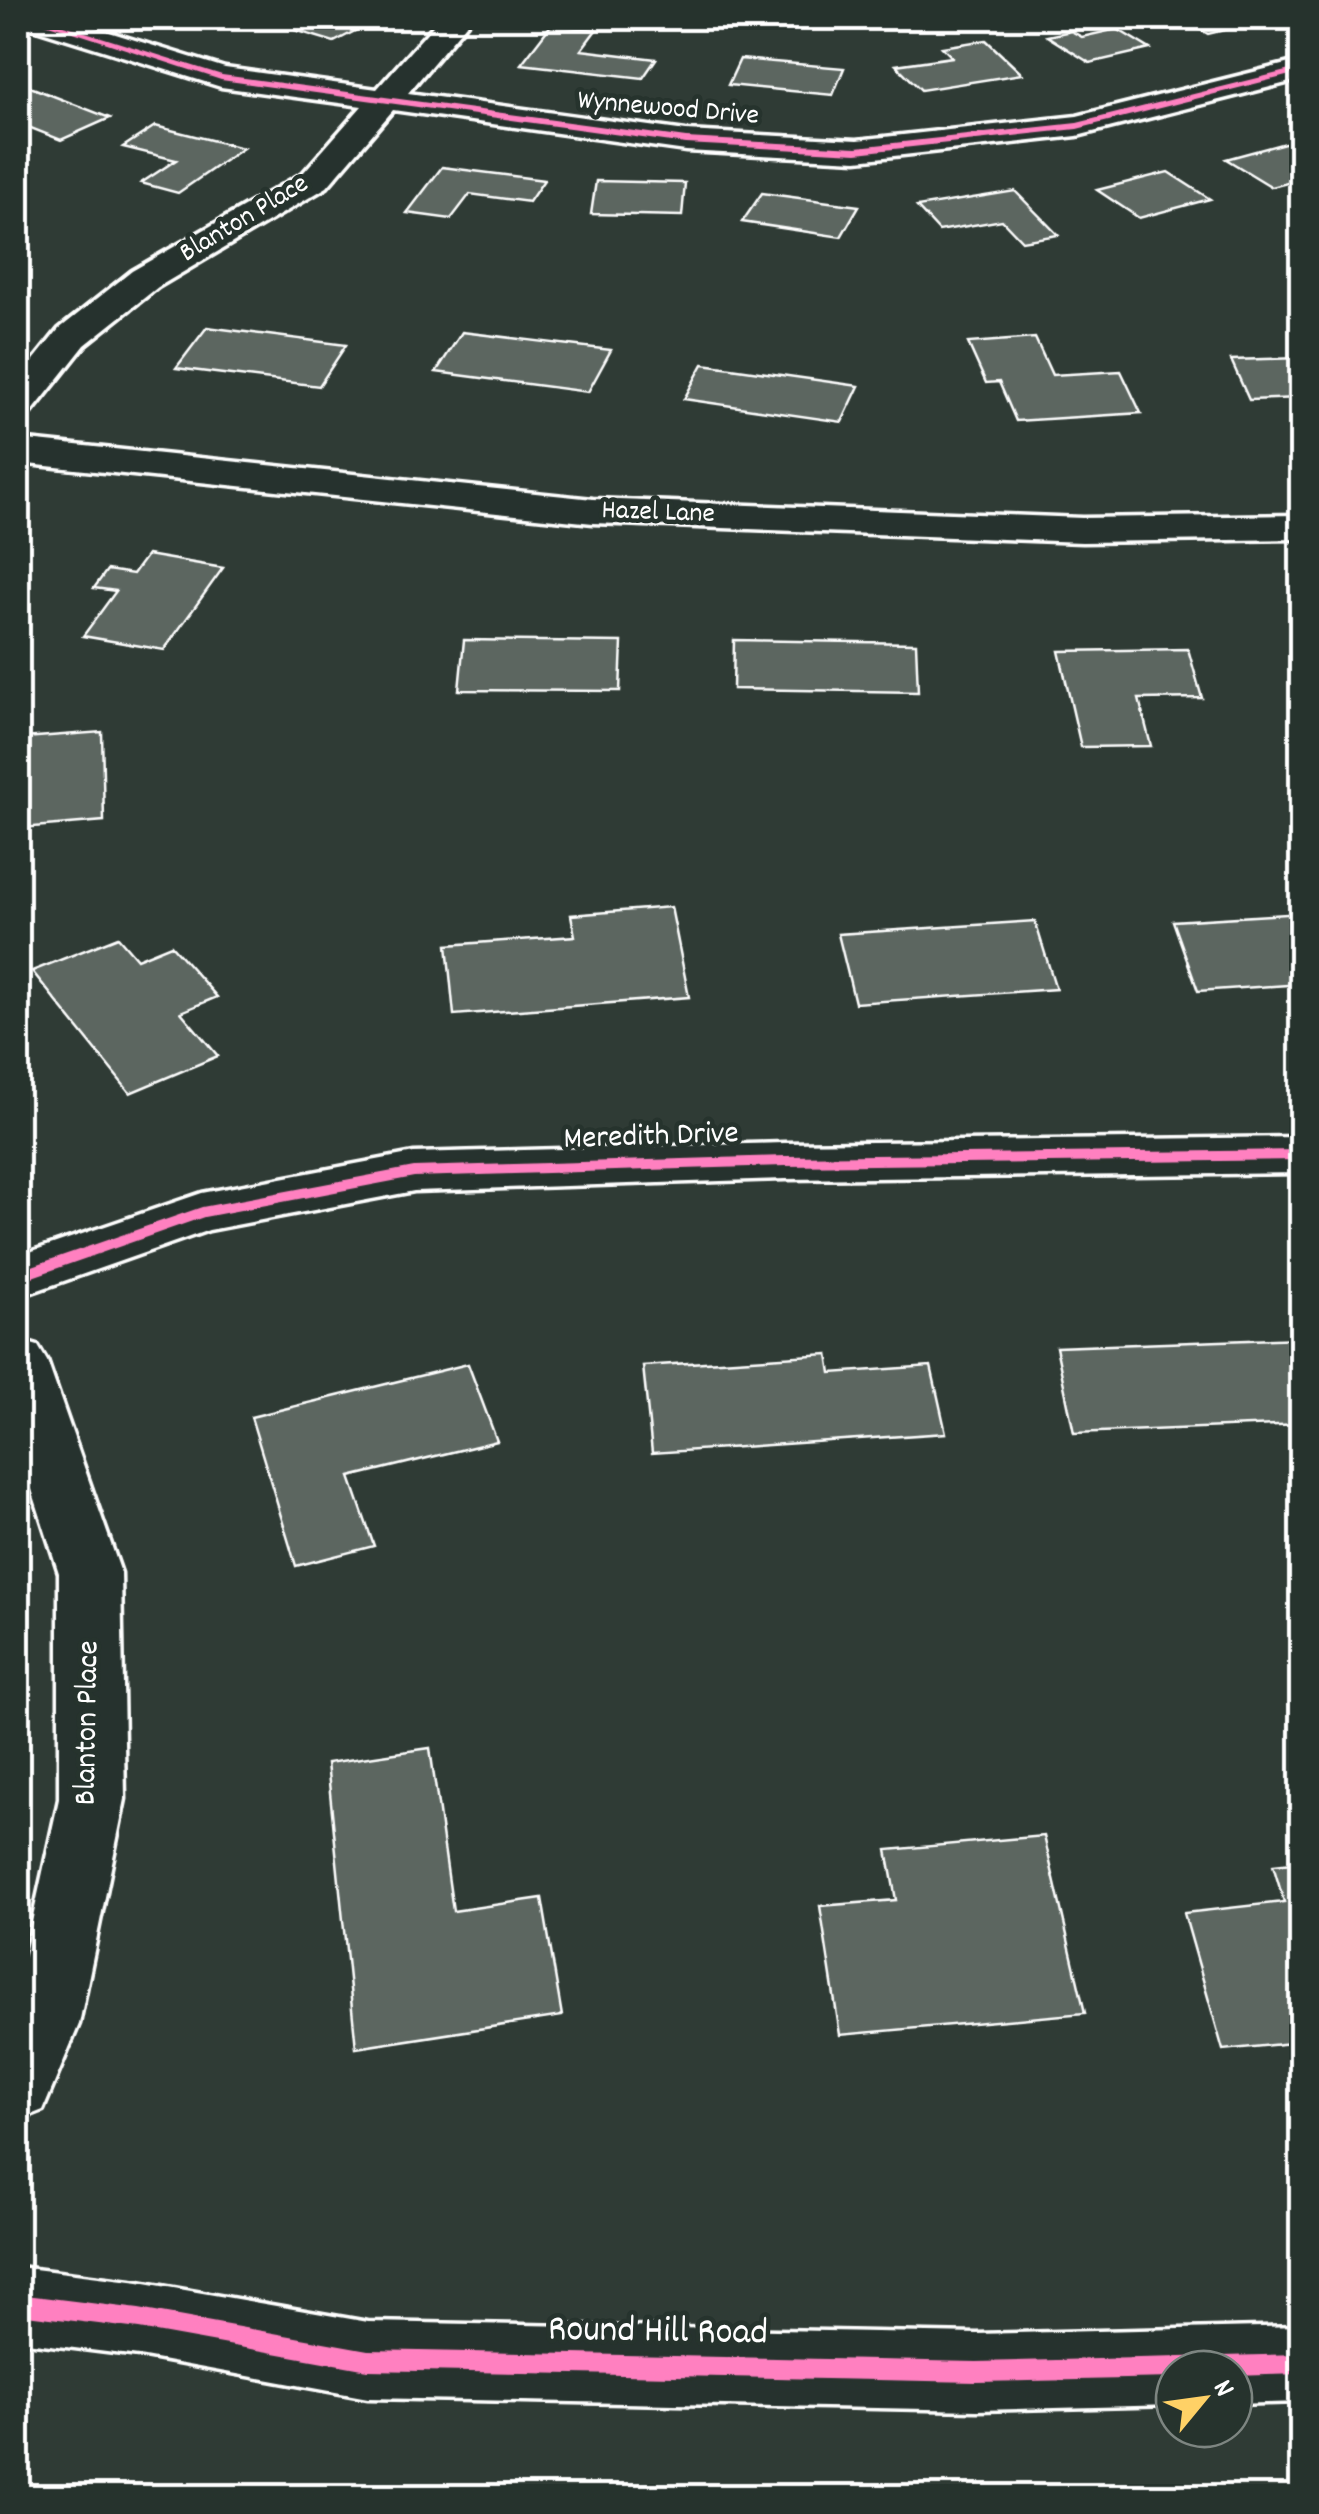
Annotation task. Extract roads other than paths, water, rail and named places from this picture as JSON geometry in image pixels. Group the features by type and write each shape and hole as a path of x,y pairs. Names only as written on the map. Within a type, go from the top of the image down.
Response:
{"street":[{"name":"Wynnewood Drive","path":"34,18 221,77 686,141 857,150 1077,126 1302,69"},
{"name":"Blanton Place","path":"18,404 72,337 145,279 315,180 456,18"},
{"name":"Hazel Lane","path":"18,450 593,511 1082,530 1302,527"},
{"name":"Meredith Drive","path":"18,1276 202,1212 414,1172 785,1161 1302,1155"},
{"name":"Blanton Place","path":"18,1362 90,1573 92,1799 44,2024 18,2087"},
{"name":"Round Hill Road","path":"18,2304 139,2319 368,2360 977,2372 1302,2364"}]}
